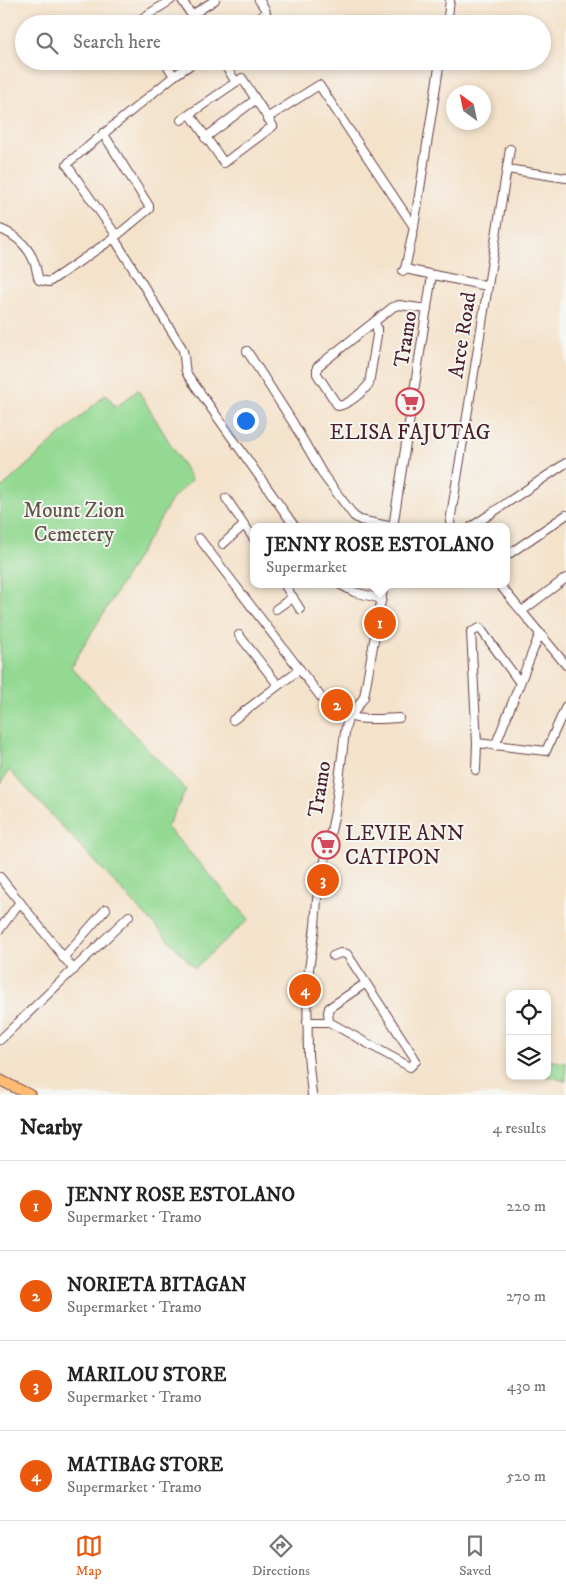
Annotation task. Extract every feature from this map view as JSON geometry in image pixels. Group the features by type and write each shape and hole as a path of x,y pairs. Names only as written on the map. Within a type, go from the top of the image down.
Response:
{"main road":[{"path":"0,1080 30,1095"}],"street":[{"path":"147,15 171,0"},
{"path":"182,0 191,15"},
{"path":"193,15 215,0"},
{"path":"259,0 265,9 266,13 263,15"},
{"path":"448,15 450,0"},
{"path":"170,70 174,76"},
{"path":"183,70 103,133 68,162 67,165 115,237 182,348 187,374 292,523"},
{"path":"228,70 236,82"},
{"path":"439,70 414,227 403,271 487,286"},
{"path":"181,120 242,78 273,126 224,164 190,114"},
{"path":"268,118 319,85 414,227"},
{"path":"205,138 256,100"},
{"path":"0,229 11,233 20,240 32,258 39,280 49,282 115,237 149,208 103,133"},
{"name":"Arce Road","path":"450,523 510,149"},
{"path":"507,169 566,178"},
{"name":"Tramo","path":"394,523 432,275"},
{"path":"374,322 377,327 377,335 369,384 344,404 338,406 317,374 316,369 388,310 397,306 428,309"},
{"path":"247,351 292,421 324,476 354,516 360,520 374,523"},
{"path":"477,523 566,463"},
{"path":"226,498 250,533"},
{"path":"510,553 566,515"},
{"path":"223,544 244,525"},
{"path":"199,538 327,705 337,713 364,720 399,718"},
{"path":"522,611 566,578"},
{"path":"287,588 300,609"},
{"path":"346,588 354,592 382,599"},
{"name":"Tramo","path":"312,1095 307,1022 307,984 318,898 325,852 335,812 348,717 354,712 364,696 383,588"},
{"path":"502,588 566,665"},
{"path":"276,608 293,597"},
{"path":"476,770 477,744 471,632 480,628 520,683"},
{"path":"495,746 540,633"},
{"path":"238,635 278,685"},
{"path":"233,720 300,669"},
{"path":"477,744 546,751 566,706"},
{"path":"0,877 74,970"},
{"path":"0,929 20,902"},
{"path":"63,958 106,908"},
{"path":"0,1040 129,916"},
{"path":"307,1022 329,1022 408,1066 412,1066 416,1061 347,954 340,953 333,956"},
{"path":"329,1022 329,1008 366,983"}],"green space":[{"name":"Mount Zion Cemetery","path":"138,390 192,480 173,498 71,667 186,790 167,827 249,919 195,968 9,770 0,785 0,489 106,394 116,407"},
{"path":"551,1060 566,1063 566,1081 551,1077"}],"place":[{"name":"ELISA FAJUTAG","path":"410,402"},
{"name":"JENNY ROSE ESTOLANO","path":"380,623"},
{"name":"NORIETA BITAGAN","path":"337,705"},
{"name":"LEVIE ANN CATIPON","path":"326,845"},
{"name":"MARILOU STORE","path":"323,880"},
{"name":"MATIBAG STORE","path":"305,990"}]}
